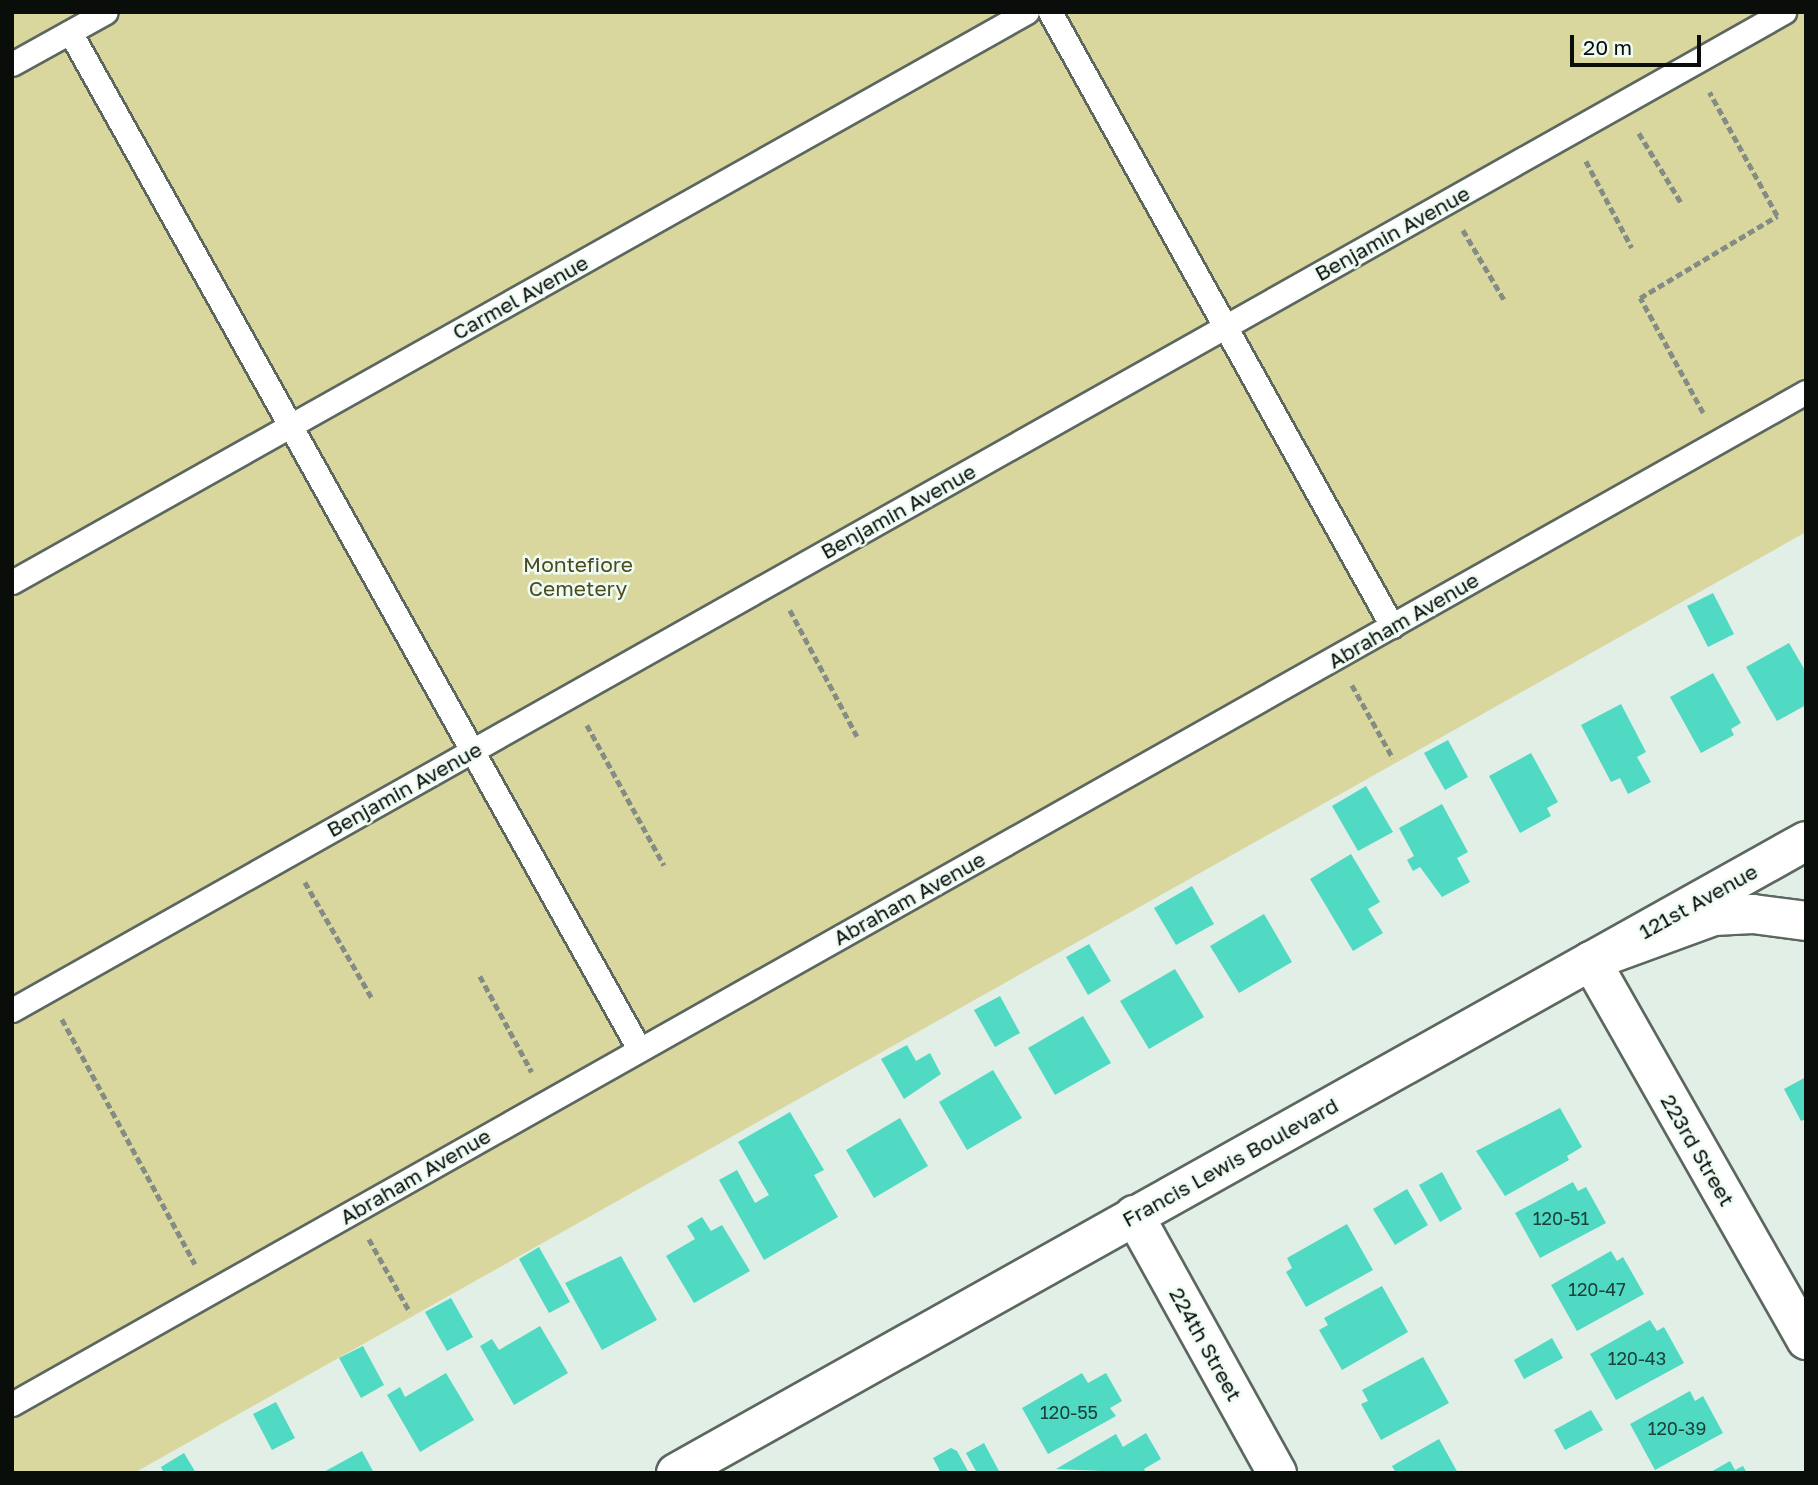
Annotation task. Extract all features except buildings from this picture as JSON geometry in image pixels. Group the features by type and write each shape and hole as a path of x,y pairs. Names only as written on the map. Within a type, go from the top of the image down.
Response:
{"main road":[{"name":"121st Avenue","path":"1591,961 1806,841"},
{"name":"Francis Lewis Boulevard","path":"679,1472 1591,961 1714,916 1753,914 1806,921"},
{"name":"223rd Street","path":"1591,961 1806,1340"},
{"name":"224th Street","path":"1134,1215 1277,1473"}],"lane":[{"path":"12,64 106,12"},
{"name":"Carmel Avenue","path":"12,582 1027,12"},
{"path":"1050,12 1392,626"},
{"name":"Benjamin Avenue","path":"12,1010 1784,12"},
{"path":"70,32 288,427 639,1049"},
{"name":"Abraham Avenue","path":"12,1404 1806,392"}],"path":[{"path":"1693,64 1777,216 1640,298 1718,442"},
{"path":"1621,104 1682,204"},
{"path":"1571,132 1632,248"},
{"path":"1447,202 1505,301"},
{"path":"775,580 857,736"},
{"path":"1337,657 1393,758"},
{"path":"570,696 664,865"},
{"path":"289,854 373,1000"},
{"path":"480,976 548,1101"},
{"path":"46,990 211,1292"},
{"path":"353,1211 410,1312"}],"green space":[{"name":"Montefiore Cemetery","path":"12,12 1806,12 1806,532 134,1473 12,1473"}]}
